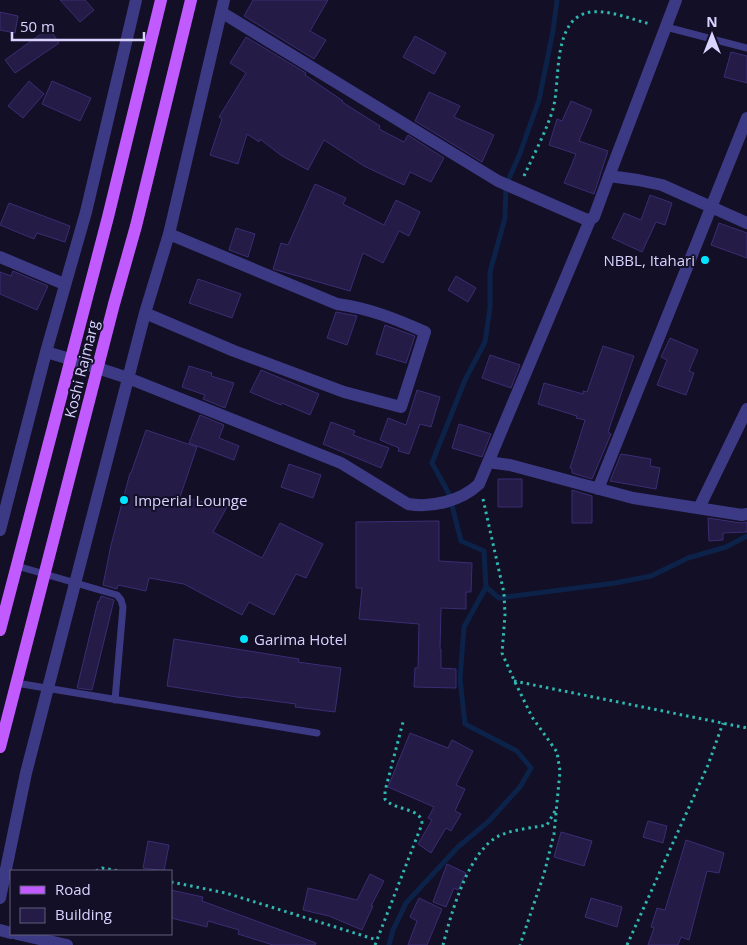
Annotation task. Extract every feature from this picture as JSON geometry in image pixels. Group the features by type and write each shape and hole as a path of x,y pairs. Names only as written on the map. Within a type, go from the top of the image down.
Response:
{"main road":[{"name":"Koshi Rajmarg","path":"0,630 108,217 161,0"},
{"name":"Koshi Rajmarg","path":"0,746 114,304 136,226 191,0"}],"street":[{"path":"0,530 64,284 86,212 136,0"},
{"path":"46,352 70,358 128,378 341,463 408,504 420,506 442,502 460,497 473,490 479,484 590,220 594,217 676,0"},
{"path":"0,898 26,773 145,313 169,234 222,6 498,181 584,220 590,220"},
{"path":"598,489 747,118"},
{"path":"609,176 662,186 747,223"},
{"path":"145,313 234,351 344,392 401,407 425,332 357,307 337,304 169,234"},
{"path":"0,257 64,284"},
{"path":"699,508 747,409"},
{"path":"488,462 634,498 742,515 747,514"},
{"path":"22,935 68,945"}],"lane":[{"path":"666,27 747,48"},
{"path":"17,566 117,596 121,600 123,607 115,700"},
{"path":"16,683 317,732"}],"path":[{"path":"517,190 554,107 560,55 567,29 576,19 590,12 607,13 666,27"},
{"path":"479,484 491,529 504,592 502,654 532,717 557,752 560,771 554,834 544,874 520,945"},
{"path":"514,680 747,728"},
{"path":"375,945 422,824 422,819 418,814 390,804 385,799 385,790 403,722"},
{"path":"628,945 708,765 724,723"},
{"path":"443,945 454,904 479,852 500,835 547,825 556,810"},
{"path":"98,870 102,868 114,870"},
{"path":"172,882 226,893 377,940"}],"building":[{"path":"60,0 85,0 94,10 80,22"},
{"path":"253,0 328,0 310,31 326,40 314,59 244,16"},
{"path":"0,12 18,16 15,33 0,30"},
{"path":"49,28 59,43 15,73 5,60"},
{"path":"415,36 446,53 434,74 403,57"},
{"path":"246,37 306,73 305,75 342,102 380,126 379,129 404,142 408,135 444,158 431,182 410,172 404,185 364,166 324,140 308,170 282,156 260,139 259,142 247,134 238,164 210,155 222,119 219,117 246,73 230,63"},
{"path":"731,52 747,56 747,83 724,77"},
{"path":"29,81 44,94 23,118 8,106"},
{"path":"52,81 91,98 80,121 42,104"},
{"path":"429,92 460,106 454,117 494,135 482,162 415,121"},
{"path":"571,101 592,110 579,141 608,151 594,194 564,183 576,154 549,145 557,119 562,121"},
{"path":"315,184 346,198 343,204 384,225 396,200 420,212 409,236 399,231 383,263 363,253 350,291 273,269 281,243 288,245"},
{"path":"650,195 672,203 665,225 656,222 642,252 612,238 624,213 641,220"},
{"path":"9,203 70,226 65,242 37,233 34,239 0,225"},
{"path":"719,223 747,233 747,258 711,245"},
{"path":"236,228 255,234 248,257 229,250"},
{"path":"13,271 48,286 37,310 0,294 0,272 11,276"},
{"path":"456,276 476,288 468,302 448,290"},
{"path":"198,279 241,294 232,318 189,303"},
{"path":"336,312 357,316 347,345 327,338"},
{"path":"385,325 415,336 406,363 376,354"},
{"path":"670,338 698,350 689,371 694,373 686,395 657,385 667,360 661,357"},
{"path":"603,346 634,356 608,432 611,434 592,479 572,473 570,468 585,420 538,404 544,383 583,394 583,391 587,392"},
{"path":"490,355 520,365 511,388 482,378"},
{"path":"189,366 212,373 211,376 234,383 225,408 203,399 205,395 182,387"},
{"path":"261,370 319,394 310,415 250,392"},
{"path":"417,390 440,397 431,427 420,424 409,454 398,451 399,448 380,440 388,418 406,425"},
{"path":"200,415 224,425 219,438 239,446 234,460 189,443"},
{"path":"331,422 355,431 353,435 389,448 381,468 323,444"},
{"path":"459,424 491,434 482,457 452,448"},
{"path":"146,430 197,447 180,497 227,507 213,532 262,558 280,523 323,544 306,578 296,574 274,615 249,602 242,615 184,584 149,578 146,591 118,585 117,589 103,585 111,545 130,473"},
{"path":"621,454 651,459 650,466 660,468 656,489 610,481"},
{"path":"289,464 321,475 313,498 281,487"},
{"path":"498,479 522,479 522,507 498,507"},
{"path":"572,490 592,496 592,523 572,523"},
{"path":"708,518 741,523 747,522 747,532 723,533 723,540 709,541"},
{"path":"439,521 439,561 472,563 471,592 466,592 466,609 441,608 441,668 456,669 456,688 414,687 415,668 418,668 419,624 359,619 362,588 356,588 356,522"},
{"path":"101,596 114,600 92,690 77,688 98,601"},
{"path":"174,639 299,659 298,662 341,668 335,712 295,707 296,704 167,686"},
{"path":"410,733 448,748 452,740 473,751 456,785 465,789 455,811 461,814 451,831 446,828 431,853 418,844 432,820 428,818 434,807 388,787"},
{"path":"648,821 667,826 663,843 643,837"},
{"path":"561,832 592,841 584,866 554,857"},
{"path":"686,840 724,853 719,873 707,871 689,940 681,937 678,945 648,945 654,928 651,927 657,908 665,910"},
{"path":"148,841 169,845 164,870 143,868"},
{"path":"447,864 466,873 458,890 454,888 446,907 433,902"},
{"path":"370,874 384,881 371,906 373,906 362,930 329,916 303,910 308,888 357,900"},
{"path":"172,890 203,897 202,901 316,943 315,945 273,945 238,934 239,930 208,921 207,927 172,918"},
{"path":"419,898 442,909 427,945 408,945 417,921 410,917"},
{"path":"591,898 622,907 617,927 585,917"}],"waterway":[{"path":"389,945 393,930 406,903 458,847 489,821 520,787 531,768 517,751 465,724 460,679 464,627 486,587 484,551 461,541 449,494 432,463 465,380 485,342 490,308 490,272 505,218 506,185 519,156 539,100 553,31 557,0"},
{"path":"486,587 499,598 615,583 651,576 688,558 726,547 747,536"}],"place":[{"name":"NBBL, Itahari","path":"705,260"},
{"name":"Imperial Lounge","path":"124,500"},
{"name":"Garima Hotel","path":"244,639"}]}
